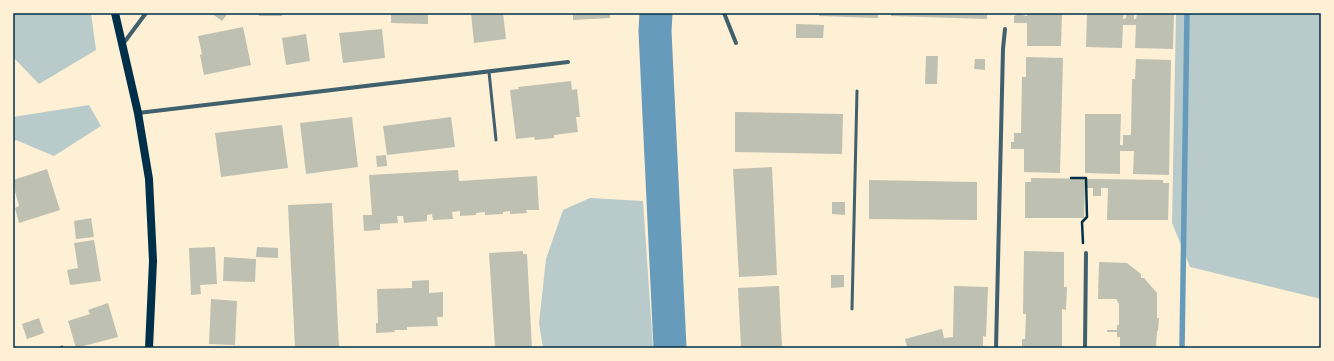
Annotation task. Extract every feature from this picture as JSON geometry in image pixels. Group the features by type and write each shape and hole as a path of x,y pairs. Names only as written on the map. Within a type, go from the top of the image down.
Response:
{"main road":[{"path":"115,13 138,113 149,179 153,261 149,348"}],"street":[{"path":"123,44 146,13"},
{"path":"724,13 736,43"},
{"path":"996,348 1003,50 1005,29"},
{"path":"138,113 568,62"},
{"path":"1085,348 1086,253"}],"lane":[{"path":"489,72 496,140"},
{"path":"852,309 858,91"}],"path":[{"path":"1071,178 1086,178 1087,217 1082,222 1082,238"}],"shaded area":[{"path":"13,13 91,13 96,50 39,84 13,57"},
{"path":"1176,13 1321,13 1321,299 1190,267 1172,223"},
{"path":"89,105 101,126 54,156 16,140 13,142 13,117"},
{"path":"590,198 643,201 653,348 543,348 539,323 546,259 563,210"}],"building":[{"path":"211,13 228,13 222,21"},
{"path":"258,13 282,13 282,16 259,16"},
{"path":"391,13 428,13 428,24 391,23"},
{"path":"471,13 503,13 506,39 474,43"},
{"path":"573,13 610,13 610,18 573,20"},
{"path":"819,13 878,13 878,18 819,16"},
{"path":"891,13 987,13 987,19 891,16"},
{"path":"1016,13 1023,13 1023,15 1027,16 1027,13 1062,13 1061,46 1027,46 1027,23 1014,23 1014,16"},
{"path":"1087,13 1124,13 1123,19 1126,18 1126,13 1134,13 1134,19 1136,19 1137,13 1174,13 1173,49 1135,48 1136,25 1123,25 1122,48 1086,47"},
{"path":"796,24 824,25 823,38 796,38"},
{"path":"243,27 251,65 204,75 200,55 202,54 198,36"},
{"path":"382,29 385,58 343,63 339,33"},
{"path":"306,34 310,61 286,65 282,38"},
{"path":"926,56 938,56 937,84 925,84"},
{"path":"1026,57 1063,58 1060,173 1024,172 1024,149 1011,149 1011,142 1014,142 1014,133 1021,133 1022,77 1026,77"},
{"path":"975,59 985,59 985,70 974,69"},
{"path":"1136,59 1171,60 1169,175 1133,174 1134,151 1120,151 1120,174 1085,173 1085,114 1121,114 1120,145 1123,145 1123,135 1131,135 1132,79 1135,79"},
{"path":"571,81 572,90 577,89 580,117 576,117 578,132 554,135 554,138 535,140 534,137 516,139 510,90 519,89 518,87"},
{"path":"735,112 843,114 842,154 735,152"},
{"path":"352,117 358,167 306,174 300,123"},
{"path":"451,117 455,147 387,155 383,126"},
{"path":"282,125 288,168 221,177 215,133"},
{"path":"386,155 387,166 377,167 376,156"},
{"path":"772,167 777,275 739,277 733,169"},
{"path":"47,169 60,210 19,223 15,208 19,206 13,180"},
{"path":"458,170 459,181 537,176 539,210 526,210 527,213 510,214 510,211 503,212 503,214 485,215 485,212 476,213 476,215 460,216 460,211 452,212 453,219 433,220 432,214 427,215 427,221 404,223 403,216 397,216 398,223 380,224 380,230 364,231 363,215 372,215 369,175"},
{"path":"1031,178 1163,180 1163,183 1169,183 1168,220 1107,220 1108,188 1101,188 1101,196 1093,196 1093,188 1085,188 1084,218 1025,218 1025,182 1031,182"},
{"path":"869,180 977,182 977,220 869,219"},
{"path":"832,202 845,202 845,215 832,214"},
{"path":"332,203 339,348 295,348 288,205"},
{"path":"91,218 94,237 76,239 74,221"},
{"path":"94,240 101,281 70,285 67,270 78,268 74,243"},
{"path":"215,247 217,284 200,285 201,294 191,295 189,248"},
{"path":"257,247 278,248 278,258 256,257"},
{"path":"523,251 523,254 527,254 532,348 495,348 489,253"},
{"path":"1024,251 1064,252 1064,287 1067,287 1066,310 1062,309 1062,348 1022,348 1022,339 1025,339 1026,314 1023,314"},
{"path":"224,257 256,259 255,282 223,281"},
{"path":"1099,262 1127,263 1141,274 1141,278 1144,278 1157,293 1157,318 1159,318 1156,348 1120,348 1120,337 1117,337 1117,332 1107,332 1107,330 1117,330 1117,325 1119,325 1119,304 1116,299 1098,299"},
{"path":"831,275 844,275 844,287 831,288"},
{"path":"429,280 429,293 443,292 443,317 437,317 438,326 407,327 407,330 394,330 395,332 376,333 376,323 378,323 377,289 412,288 412,281"},
{"path":"779,286 782,348 741,348 738,288"},
{"path":"954,286 988,287 986,337 983,336 983,346 986,346 986,348 904,348 907,347 905,339 942,329 944,338 953,337"},
{"path":"211,299 237,301 235,345 209,344"},
{"path":"108,303 118,337 76,348 68,321 90,314 88,310"},
{"path":"39,318 44,333 27,339 22,324"}],"waterway":[{"path":"656,13 655,31 670,348"},
{"path":"1182,348 1187,13"}]}
